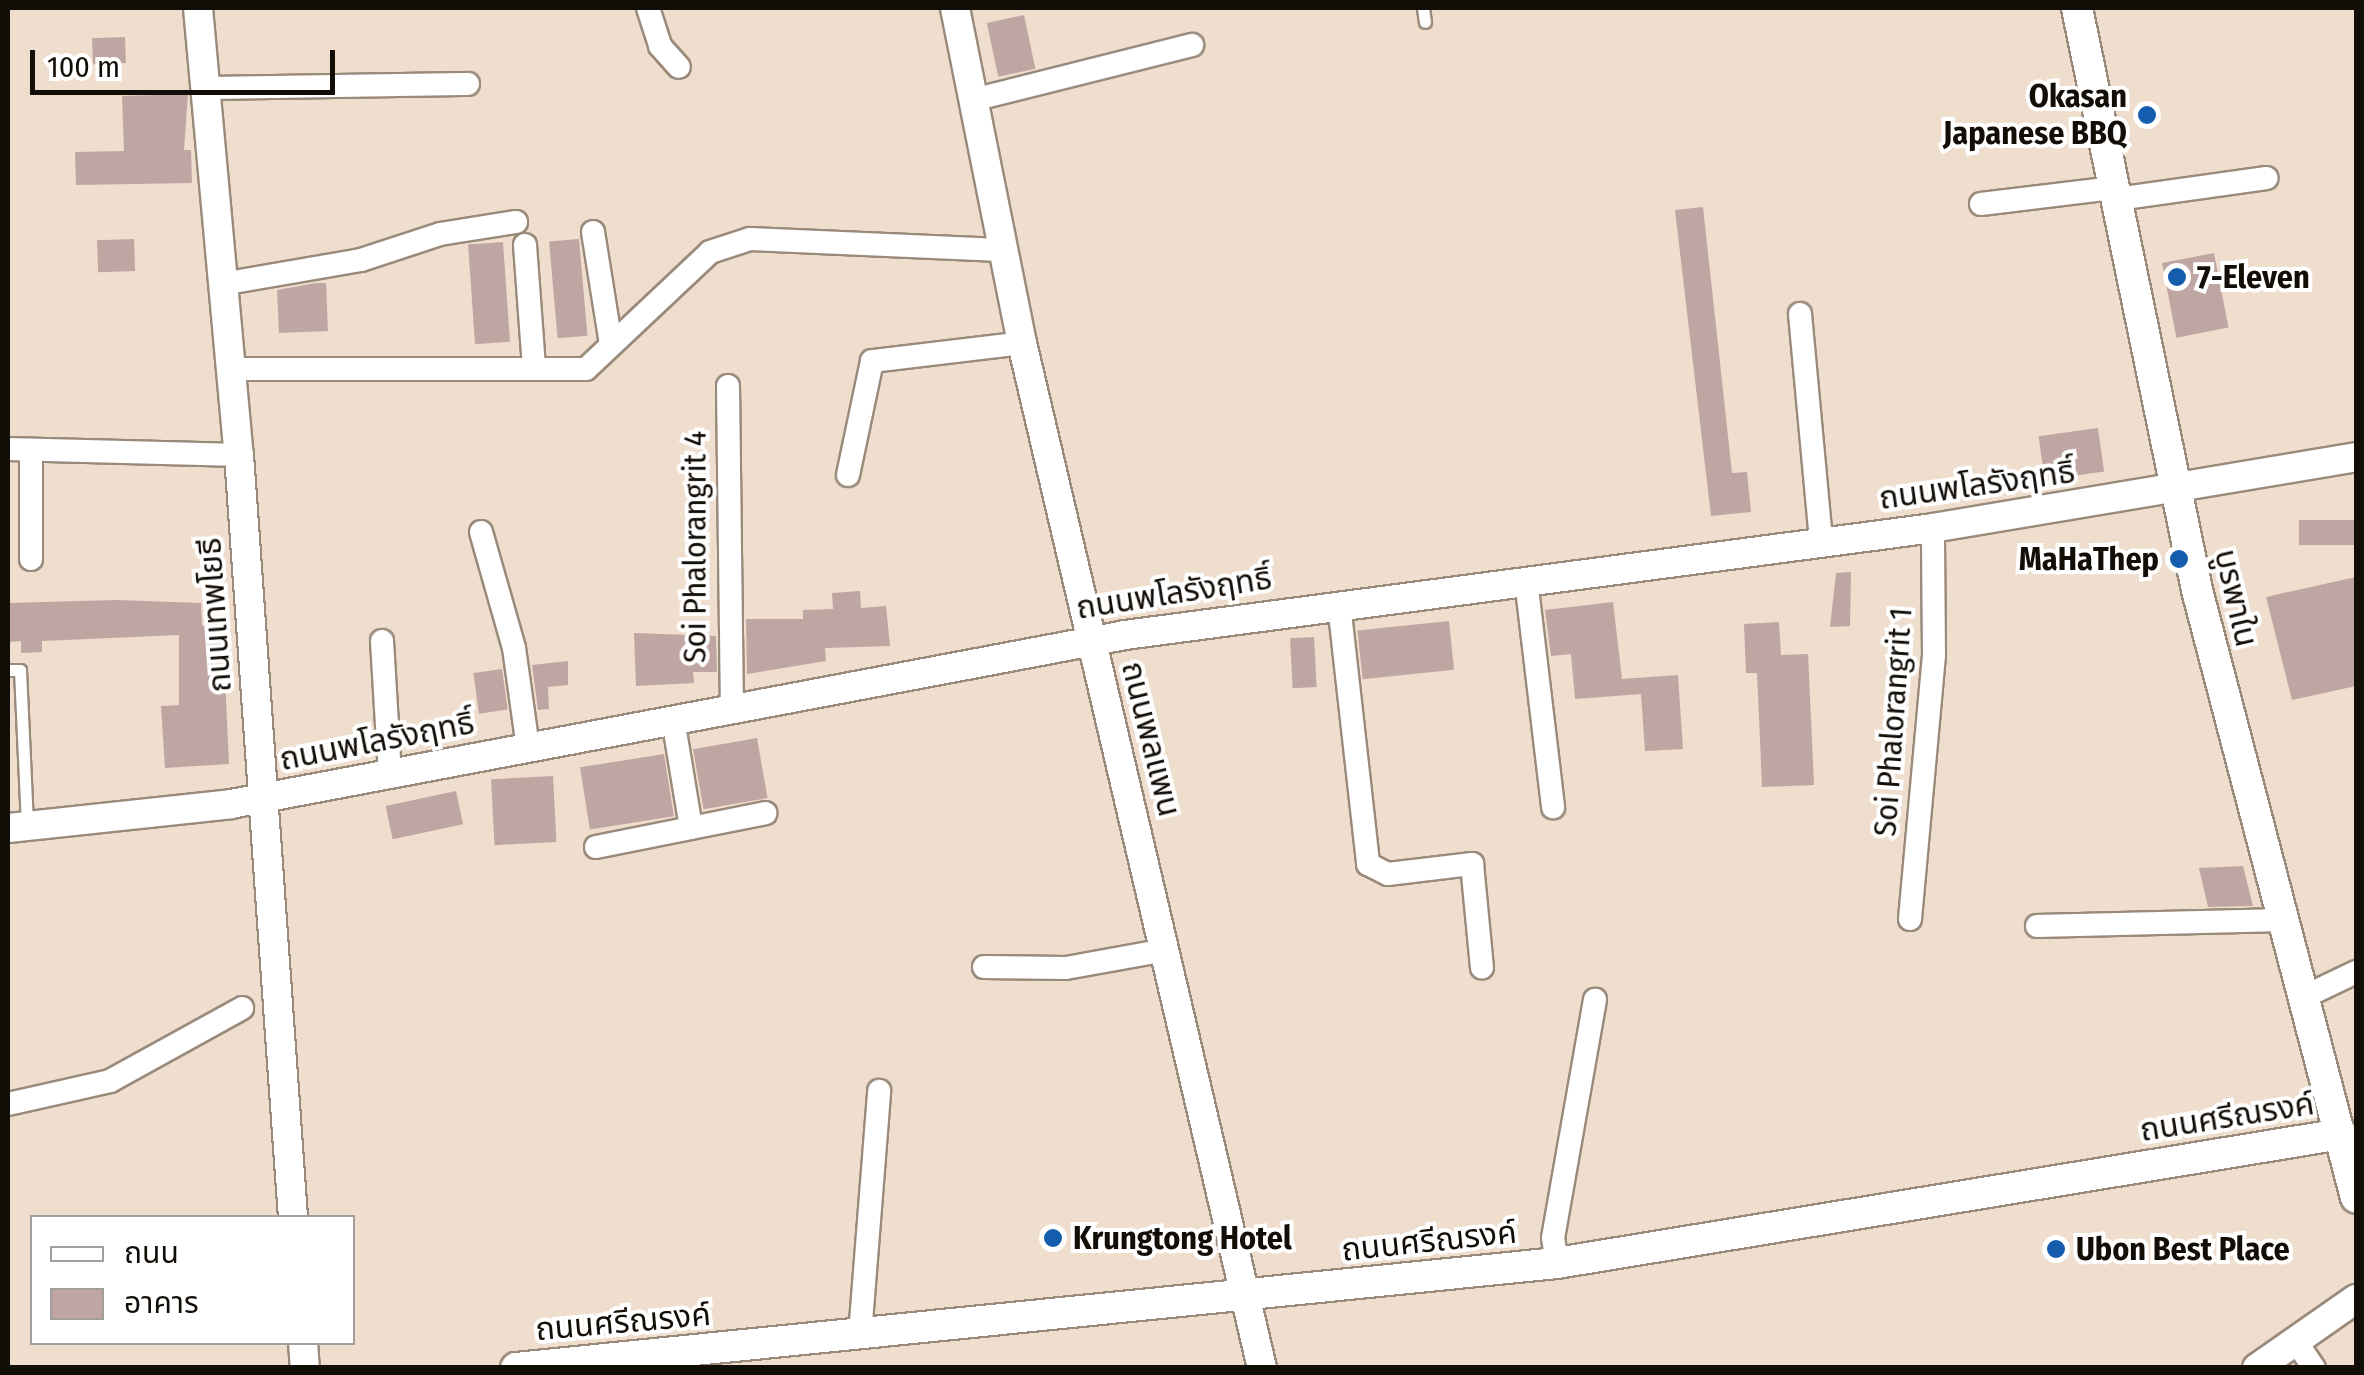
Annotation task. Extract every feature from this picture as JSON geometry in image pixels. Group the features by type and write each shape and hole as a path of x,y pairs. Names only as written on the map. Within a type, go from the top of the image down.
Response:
{"main road":[{"name":"บูรพาใน","path":"2077,8 2176,490 2356,1198"},
{"name":"ถนนศรีณรงค์","path":"516,1368 1557,1264 2341,1134"}],"street":[{"name":"ถนนเทพโยธี","path":"198,8 239,455 293,1215"},
{"path":"648,8 660,46 679,67"},
{"name":"ถนนพลแพน","path":"955,8 1001,250 1262,1368"},
{"path":"973,100 1192,46"},
{"path":"204,88 468,84"},
{"path":"1982,204 2267,178"},
{"path":"222,284 361,260 440,234 516,222"},
{"path":"592,232 611,345"},
{"path":"230,369 586,369 710,252 750,240 1001,250"},
{"path":"525,245 534,369"},
{"path":"1800,314 1821,542"},
{"path":"848,474 872,361 1022,343"},
{"name":"Soi Phalorangrit 4","path":"728,386 732,708"},
{"path":"31,559 19,450 239,455"},
{"name":"ถนนพโลรังฤทธิ์","path":"17,827 263,798 1091,640 1933,528 2176,490 2356,456"},
{"name":"Soi Phalorangrit 1","path":"1910,919 1934,655 1933,528"},
{"path":"482,532 514,648 528,748"},
{"path":"1526,580 1553,806"},
{"path":"1339,604 1368,864 1388,874 1472,864 1482,968"},
{"path":"382,641 390,774"},
{"path":"673,719 691,828"},
{"path":"596,847 766,813"},
{"path":"2037,926 2283,920"},
{"path":"984,967 1066,968 1166,950"},
{"path":"2306,996 2356,972"},
{"path":"1557,1264 1553,1238 1595,1000"},
{"path":"8,1104 110,1081 242,1008"},
{"path":"860,1335 879,1090"},
{"path":"2258,1368 2356,1299"},
{"path":"2295,1340 2314,1368"}],"lane":[{"path":"1422,8 1425,22"},
{"path":"8,670 20,670 17,827"}],"building":[{"path":"1024,15 1035,69 998,77 987,23"},
{"path":"125,37 126,63 93,64 92,38"},
{"path":"188,94 184,150 191,150 192,183 76,185 75,152 124,151 122,96"},
{"path":"1703,207 1732,473 1747,472 1751,512 1711,516 1675,210"},
{"path":"134,239 135,271 98,272 97,240"},
{"path":"579,239 587,336 558,338 549,242"},
{"path":"503,242 510,342 475,344 468,244"},
{"path":"2214,253 2229,328 2176,338 2162,263"},
{"path":"326,283 328,331 279,333 277,290"},
{"path":"2098,428 2104,472 2045,480 2039,436"},
{"path":"2299,520 2356,520 2356,545 2299,545"},
{"path":"1851,572 1850,626 1830,627 1836,573"},
{"path":"2356,577 2356,686 2292,700 2266,597"},
{"path":"860,591 861,608 886,606 890,646 825,648 826,661 747,674 746,619 803,619 803,610 833,609 832,593"},
{"path":"1613,602 1622,679 1678,675 1683,749 1645,751 1641,694 1575,699 1571,654 1551,656 1545,610"},
{"path":"8,603 201,603 202,625 223,635 229,764 165,768 161,706 179,705 179,635 42,641 42,652 21,653 21,641 8,642"},
{"path":"1449,621 1454,670 1363,679 1358,631"},
{"path":"1779,622 1781,655 1808,654 1814,785 1762,787 1757,673 1746,673 1744,624"},
{"path":"634,633 716,636 717,672 693,672 694,683 636,686"},
{"path":"1314,637 1317,687 1293,688 1290,638"},
{"path":"568,661 568,685 548,687 549,709 538,710 532,665"},
{"path":"502,669 508,710 479,714 473,673"},
{"path":"757,738 768,798 704,809 693,749"},
{"path":"664,754 674,816 590,830 580,767"},
{"path":"553,776 556,842 495,845 491,779"},
{"path":"456,791 463,824 393,839 386,806"},
{"path":"2243,866 2253,906 2208,907 2199,868"}],"place":[{"name":"Okasan Japanese BBQ","path":"2147,115"},
{"name":"7-Eleven","path":"2177,277"},
{"name":"MaHaThep","path":"2179,559"},
{"name":"Krungtong Hotel","path":"1053,1238"},
{"name":"Ubon Best Place","path":"2056,1249"}]}
